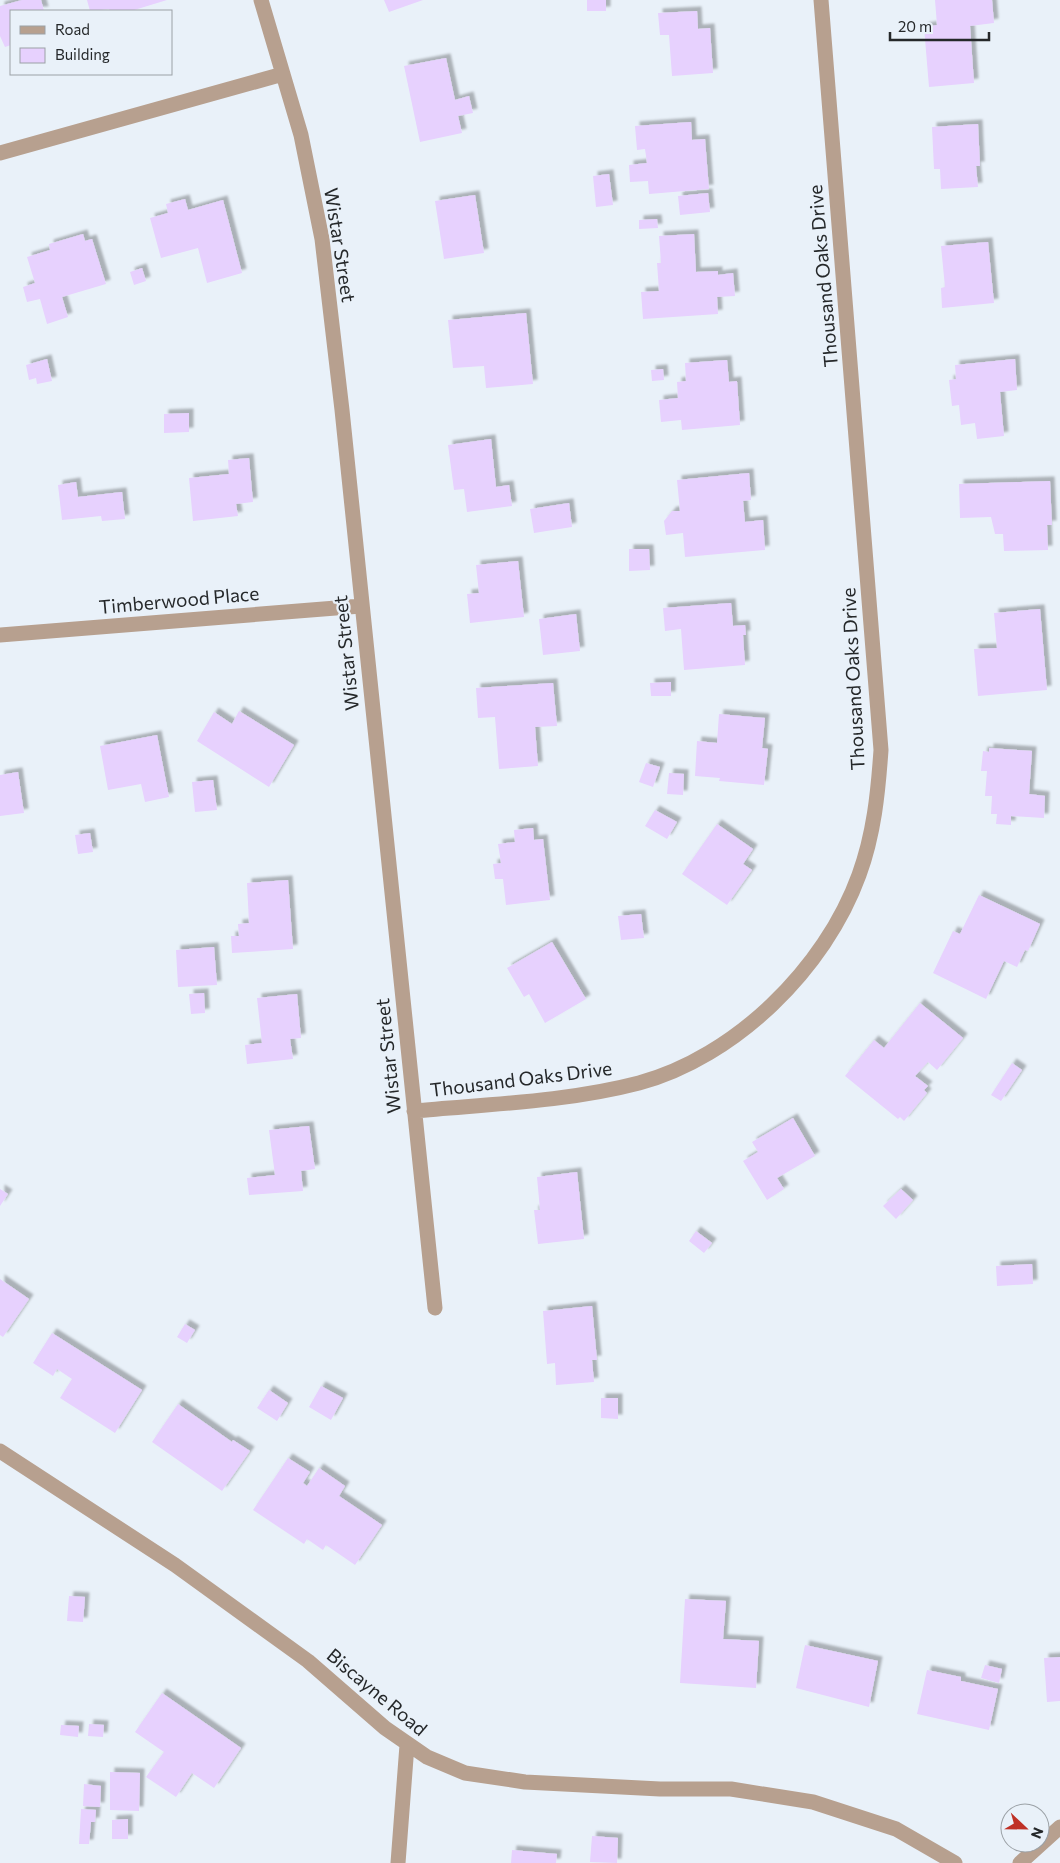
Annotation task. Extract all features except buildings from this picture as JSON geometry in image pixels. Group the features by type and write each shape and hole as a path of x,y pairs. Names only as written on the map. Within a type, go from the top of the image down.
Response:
{"street":[{"name":"Wistar Street","path":"261,0 301,135 322,239 342,410 435,1308"},
{"name":"Thousand Oaks Drive","path":"414,1111 588,1095 641,1082 690,1062 728,1041 776,1001 814,958 859,876 874,821 881,750 821,0"},
{"path":"0,153 283,74"},
{"name":"Timberwood Place","path":"0,635 361,606"},
{"name":"Biscayne Road","path":"0,1450 175,1565 308,1661 407,1745 427,1757 464,1773 525,1782 660,1789 731,1790 813,1802 896,1829 955,1863"},
{"path":"398,1863 407,1745"},
{"path":"1020,1863 1060,1827"}]}
